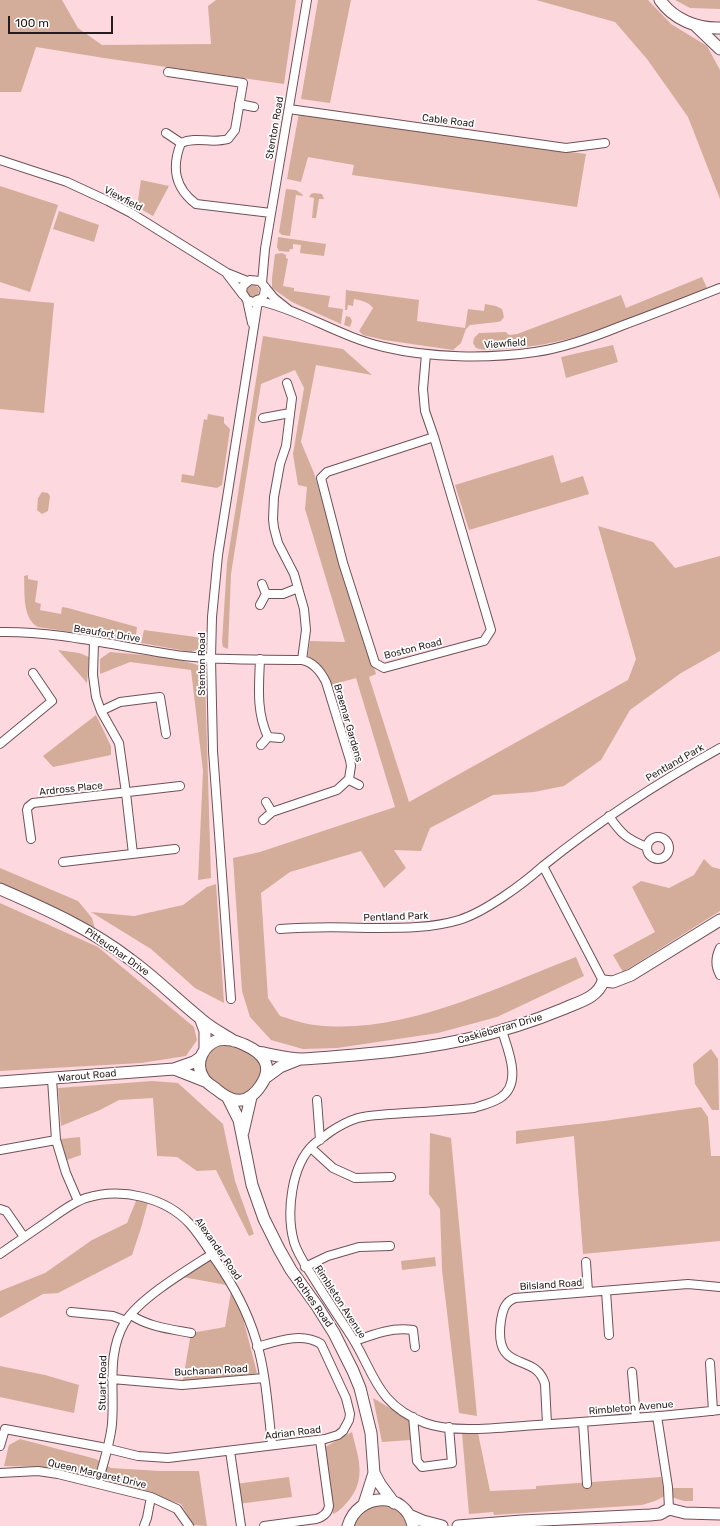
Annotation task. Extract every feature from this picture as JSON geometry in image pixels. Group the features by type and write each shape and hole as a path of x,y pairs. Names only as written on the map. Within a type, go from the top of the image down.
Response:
{"street":[{"name":"Stenton Road","path":"263,285 263,260 307,0"},
{"path":"660,1 674,15 694,25 720,49"},
{"path":"694,25 720,28"},
{"path":"166,133 181,143 197,139 214,142 228,140 235,130 243,83 168,72"},
{"path":"239,104 254,107"},
{"name":"Cable Road","path":"288,109 566,148 605,143"},
{"path":"181,143 176,165 177,179 188,197 196,204 271,213"},
{"name":"Viewfield","path":"0,160 67,182 108,201 131,213 227,273 249,280"},
{"name":"Stenton Road","path":"249,280 263,260"},
{"name":"Viewfield","path":"227,273 245,298"},
{"path":"249,280 257,280 263,285 264,295 259,301 253,302 245,298 242,289 249,280"},
{"name":"Viewfield","path":"263,285 274,298 289,310"},
{"name":"Viewfield","path":"259,301 289,310 321,325 384,347 426,354 474,357 535,352 586,340 720,288"},
{"name":"Stenton Road","path":"245,298 251,313 253,331"},
{"name":"Stenton Road","path":"231,999 222,862 214,776 211,658 212,617 218,555 259,301"},
{"name":"Boston Road","path":"426,354 423,389 425,410 434,437 491,630 484,641 384,668 375,663 344,563 321,478 327,472 434,437"},
{"path":"211,658 302,660 305,644 306,620 294,574 278,543 274,528 273,511 274,496 280,464 285,452 292,398 287,383"},
{"path":"263,418 290,413"},
{"path":"262,584 266,594"},
{"path":"266,594 284,594 298,588"},
{"path":"260,605 266,594"},
{"name":"Beaufort Drive","path":"0,632 23,632 55,635 185,656 211,658"},
{"path":"94,642 94,685 101,711 119,743 132,854"},
{"path":"260,659 259,703 261,718 268,737"},
{"name":"Braemar Gardens","path":"302,660 313,664 323,675 326,682 350,760 351,766 349,780"},
{"path":"0,744 52,701 33,673"},
{"path":"101,711 120,702 160,697 166,734"},
{"path":"268,737 280,738"},
{"path":"261,745 268,737"},
{"name":"Pentland Park","path":"280,929 329,927 396,929 430,926 460,920 501,899 609,816 668,777 720,748"},
{"path":"263,820 272,812 337,790 349,780 359,785"},
{"name":"Ardross Place","path":"31,839 27,810 33,803 180,786"},
{"path":"266,802 272,812"},
{"path":"609,816 620,831 630,840 647,848"},
{"path":"63,862 175,849"},
{"path":"543,866 603,981 613,982 631,974 720,920"},
{"name":"Pitteuchar Drive","path":"0,889 81,926 101,938 150,974 201,1020 234,1041"},
{"path":"720,948 716,955 716,966 720,976"},
{"name":"Caskieberran Drive","path":"257,1052 300,1059 410,1049 471,1039 537,1020 586,999 597,993 601,988 603,981"},
{"path":"201,1020 205,1031 201,1072 203,1077 207,1082 228,1098 238,1100 251,1097"},
{"name":"Rimbleton Avenue","path":"502,1031 512,1067 512,1076 508,1088 501,1097 490,1103 474,1108 360,1117 340,1125 311,1148 295,1177 292,1188 290,1211 294,1242 305,1267 355,1341 369,1372 381,1391 396,1406 413,1417 431,1425 474,1428 583,1422 717,1410"},
{"path":"174,1069 194,1062 211,1043 218,1040 234,1041 262,1056 265,1061 267,1072 260,1087 251,1097 243,1134"},
{"name":"Caskieberran Drive","path":"265,1078 280,1067 300,1059"},
{"path":"174,1069 207,1082"},
{"name":"Warout Road","path":"0,1082 174,1069"},
{"path":"52,1079 56,1140 66,1173 78,1201"},
{"path":"228,1098 239,1120 243,1134"},
{"path":"317,1100 320,1140"},
{"name":"Rothes Road","path":"243,1134 252,1185 267,1224 291,1270 334,1333 353,1371 364,1401 369,1422 374,1473 364,1504"},
{"path":"0,1150 56,1140"},
{"path":"311,1148 333,1168 355,1178 391,1177"},
{"name":"Alexander Road","path":"0,1254 78,1201 98,1195 112,1194 142,1197 162,1204 189,1223 212,1254 241,1303 257,1347 264,1378 272,1444"},
{"path":"0,1209 6,1211 24,1238"},
{"path":"305,1267 328,1256 359,1247 390,1246"},
{"name":"Stuart Road","path":"98,1483 108,1449 112,1425 113,1352 128,1318 137,1308 161,1288 212,1254"},
{"path":"586,1262 588,1292"},
{"name":"Bilsland Road","path":"547,1424 545,1384 543,1377 535,1368 512,1359 506,1355 502,1349 500,1324 505,1304 510,1300 515,1298 688,1284 720,1287"},
{"path":"606,1291 609,1335"},
{"path":"71,1312 128,1318 139,1320 158,1327 191,1333"},
{"path":"355,1341 382,1331 402,1328 413,1330 415,1347"},
{"name":"Adrian Road","path":"0,1446 5,1428 138,1456 168,1458 230,1451 272,1444 320,1440 338,1435 344,1431 350,1414 346,1398 321,1344 310,1339 293,1338 257,1347"},
{"path":"710,1363 717,1410"},
{"path":"632,1372 636,1418"},
{"name":"Buchanan Road","path":"112,1379 182,1385 264,1378"},
{"path":"657,1416 667,1481 669,1509"},
{"path":"413,1417 417,1461 422,1467 452,1463 449,1427"},
{"path":"583,1422 587,1484"},
{"path":"264,1526 316,1519 321,1517 326,1512 329,1506 320,1440"},
{"path":"230,1451 241,1526"},
{"name":"Queen Margaret Drive","path":"0,1473 38,1471 98,1483 151,1496 177,1509 189,1526"},
{"name":"Rothes Road","path":"374,1473 394,1502 409,1515"},
{"path":"144,1526 151,1496"},
{"path":"346,1524 358,1508 364,1504 379,1500 394,1502"},
{"path":"458,1526 523,1524 650,1516 660,1514 669,1509 685,1513 720,1514"},
{"path":"409,1515 413,1526"},
{"path":"409,1515 423,1521 442,1526"},
{"path":"183,1517 183,1526"}],"shaded area":[{"path":"0,0 62,0 78,28 102,45 211,44 208,6 216,0 296,0 284,84 36,47 21,92 0,92"},
{"path":"318,0 351,0 330,103 301,99"},
{"path":"536,0 648,0 671,24 707,46 720,70 720,199 688,117 647,59 615,22"},
{"path":"675,0 720,0 720,9 690,8"},
{"path":"299,113 586,154 577,207 352,175 354,165 308,157 301,182 287,179"},
{"path":"141,180 169,186 153,216 137,207"},
{"path":"0,186 58,205 30,292 0,282"},
{"path":"286,189 296,190 303,196 296,195 290,236 282,235 279,232"},
{"path":"314,193 322,194 324,199 319,199 316,218 312,218 314,198 309,197"},
{"path":"59,211 99,225 94,242 53,229"},
{"path":"278,237 326,244 324,256 300,253 301,245 293,244 293,249 290,249 289,252 279,251 277,247"},
{"path":"282,253 286,255 286,258 288,259 283,286 294,288 294,291 330,296 328,307 343,309 341,324 292,302 272,288 275,254"},
{"path":"702,277 707,288 633,318 582,335 530,347 496,350 479,349 476,348 473,343 474,338 479,333 506,332 509,335 517,334 621,295 626,308"},
{"path":"253,285 257,287 259,291 257,295 253,297 249,295 247,291 249,287"},
{"path":"346,290 419,300 417,321 465,328 468,309 484,311 485,304 502,309 504,317 498,322 470,325 466,329 461,343 453,350 384,340 363,335 359,331 373,308 367,303 354,299 353,306 348,305 347,310 345,310"},
{"path":"0,298 54,303 44,413 0,409"},
{"path":"346,316 350,317 352,321 350,327 344,325"},
{"path":"263,336 343,349 372,375 316,365 301,442 314,473 376,674 369,677 409,802 628,680 636,659 598,526 653,542 675,568 720,556 720,651 681,673 630,710 601,760 564,786 534,792 493,795 430,828 421,851 394,850 406,868 384,888 361,851 290,872 261,893 268,998 280,1016 302,1023 315,1025 348,1026 381,1023 415,1016 481,995 576,957 584,976 497,1017 438,1033 337,1048 303,1049 271,1040 250,1017 242,991 233,858 260,852 395,807 356,678 331,685 325,671 308,656 310,641 345,642 305,509 307,487 298,485 293,454 304,388 295,370 261,384 231,574 228,649 223,647 222,642 227,563"},
{"path":"613,345 618,362 566,378 561,357"},
{"path":"208,414 224,417 224,423 230,429 222,485 217,488 181,482 182,474 194,476 204,419 207,420"},
{"path":"553,455 561,483 583,476 589,494 469,530 455,485"},
{"path":"42,492 48,493 50,496 48,511 42,514 37,510 38,498"},
{"path":"28,575 28,579 38,581 35,602 41,604 40,610 61,614 62,607 68,608 137,627 135,642 38,627 29,618 25,604 24,576"},
{"path":"144,630 196,637 205,642 202,648 191,652 141,643"},
{"path":"58,650 79,653 89,657 87,683"},
{"path":"110,652 168,658 201,666 205,677 211,878 198,880 203,771 191,670 130,662 100,674 100,659"},
{"path":"96,715 111,746 111,755 53,767 43,756"},
{"path":"704,859 712,867 720,869 720,911 623,972 613,955 655,932 632,887 641,881 669,888 694,875"},
{"path":"0,868 78,901 92,918 95,929 65,912 0,885"},
{"path":"216,884 224,1003 195,988 151,949 91,912 134,916 183,905 207,887"},
{"path":"0,903 98,947 194,1027 197,1040 186,1056 141,1063 0,1071"},
{"path":"221,1044 243,1049 261,1062 261,1078 246,1094 232,1095 217,1085 205,1071 205,1059 212,1050"},
{"path":"711,1049 718,1059 719,1110 712,1110 695,1084 693,1064"},
{"path":"152,1081 178,1083 223,1124 235,1181 254,1234 249,1236 216,1170 197,1171 177,1157 157,1156 153,1098 119,1100 100,1110 61,1126 58,1088"},
{"path":"701,1107 708,1117 711,1156 720,1156 720,1241 583,1254 574,1136 516,1144 516,1131 604,1121"},
{"path":"430,1133 451,1138 477,1416 459,1413 442,1270 440,1209 429,1194"},
{"path":"80,1137 81,1155 64,1161 60,1139"},
{"path":"138,1196 149,1199 132,1255 58,1293 43,1294 0,1318 0,1291 45,1273 92,1240 127,1223"},
{"path":"212,1254 233,1286 248,1321 244,1322 257,1373 237,1380 182,1385 191,1333 225,1327 232,1286 177,1276"},
{"path":"435,1257 436,1266 402,1270 401,1261"},
{"path":"0,1366 45,1375 79,1385 74,1413 0,1397"},
{"path":"373,1398 412,1421 411,1440 382,1442"},
{"path":"352,1432 360,1467 358,1484 355,1492 344,1506 333,1514 325,1447"},
{"path":"462,1433 478,1433 490,1491 536,1489 536,1486 661,1477 665,1496 642,1505 494,1515 493,1512 469,1514"},
{"path":"20,1439 96,1459 111,1468 160,1471 199,1471 207,1526 193,1525 181,1504 108,1482 45,1467 4,1466 9,1445"},
{"path":"289,1477 292,1497 238,1504 235,1484"},
{"path":"671,1488 693,1488 693,1501 684,1501 671,1497"},
{"path":"376,1505 387,1506 396,1510 403,1516 408,1526 353,1526 362,1513"}]}
